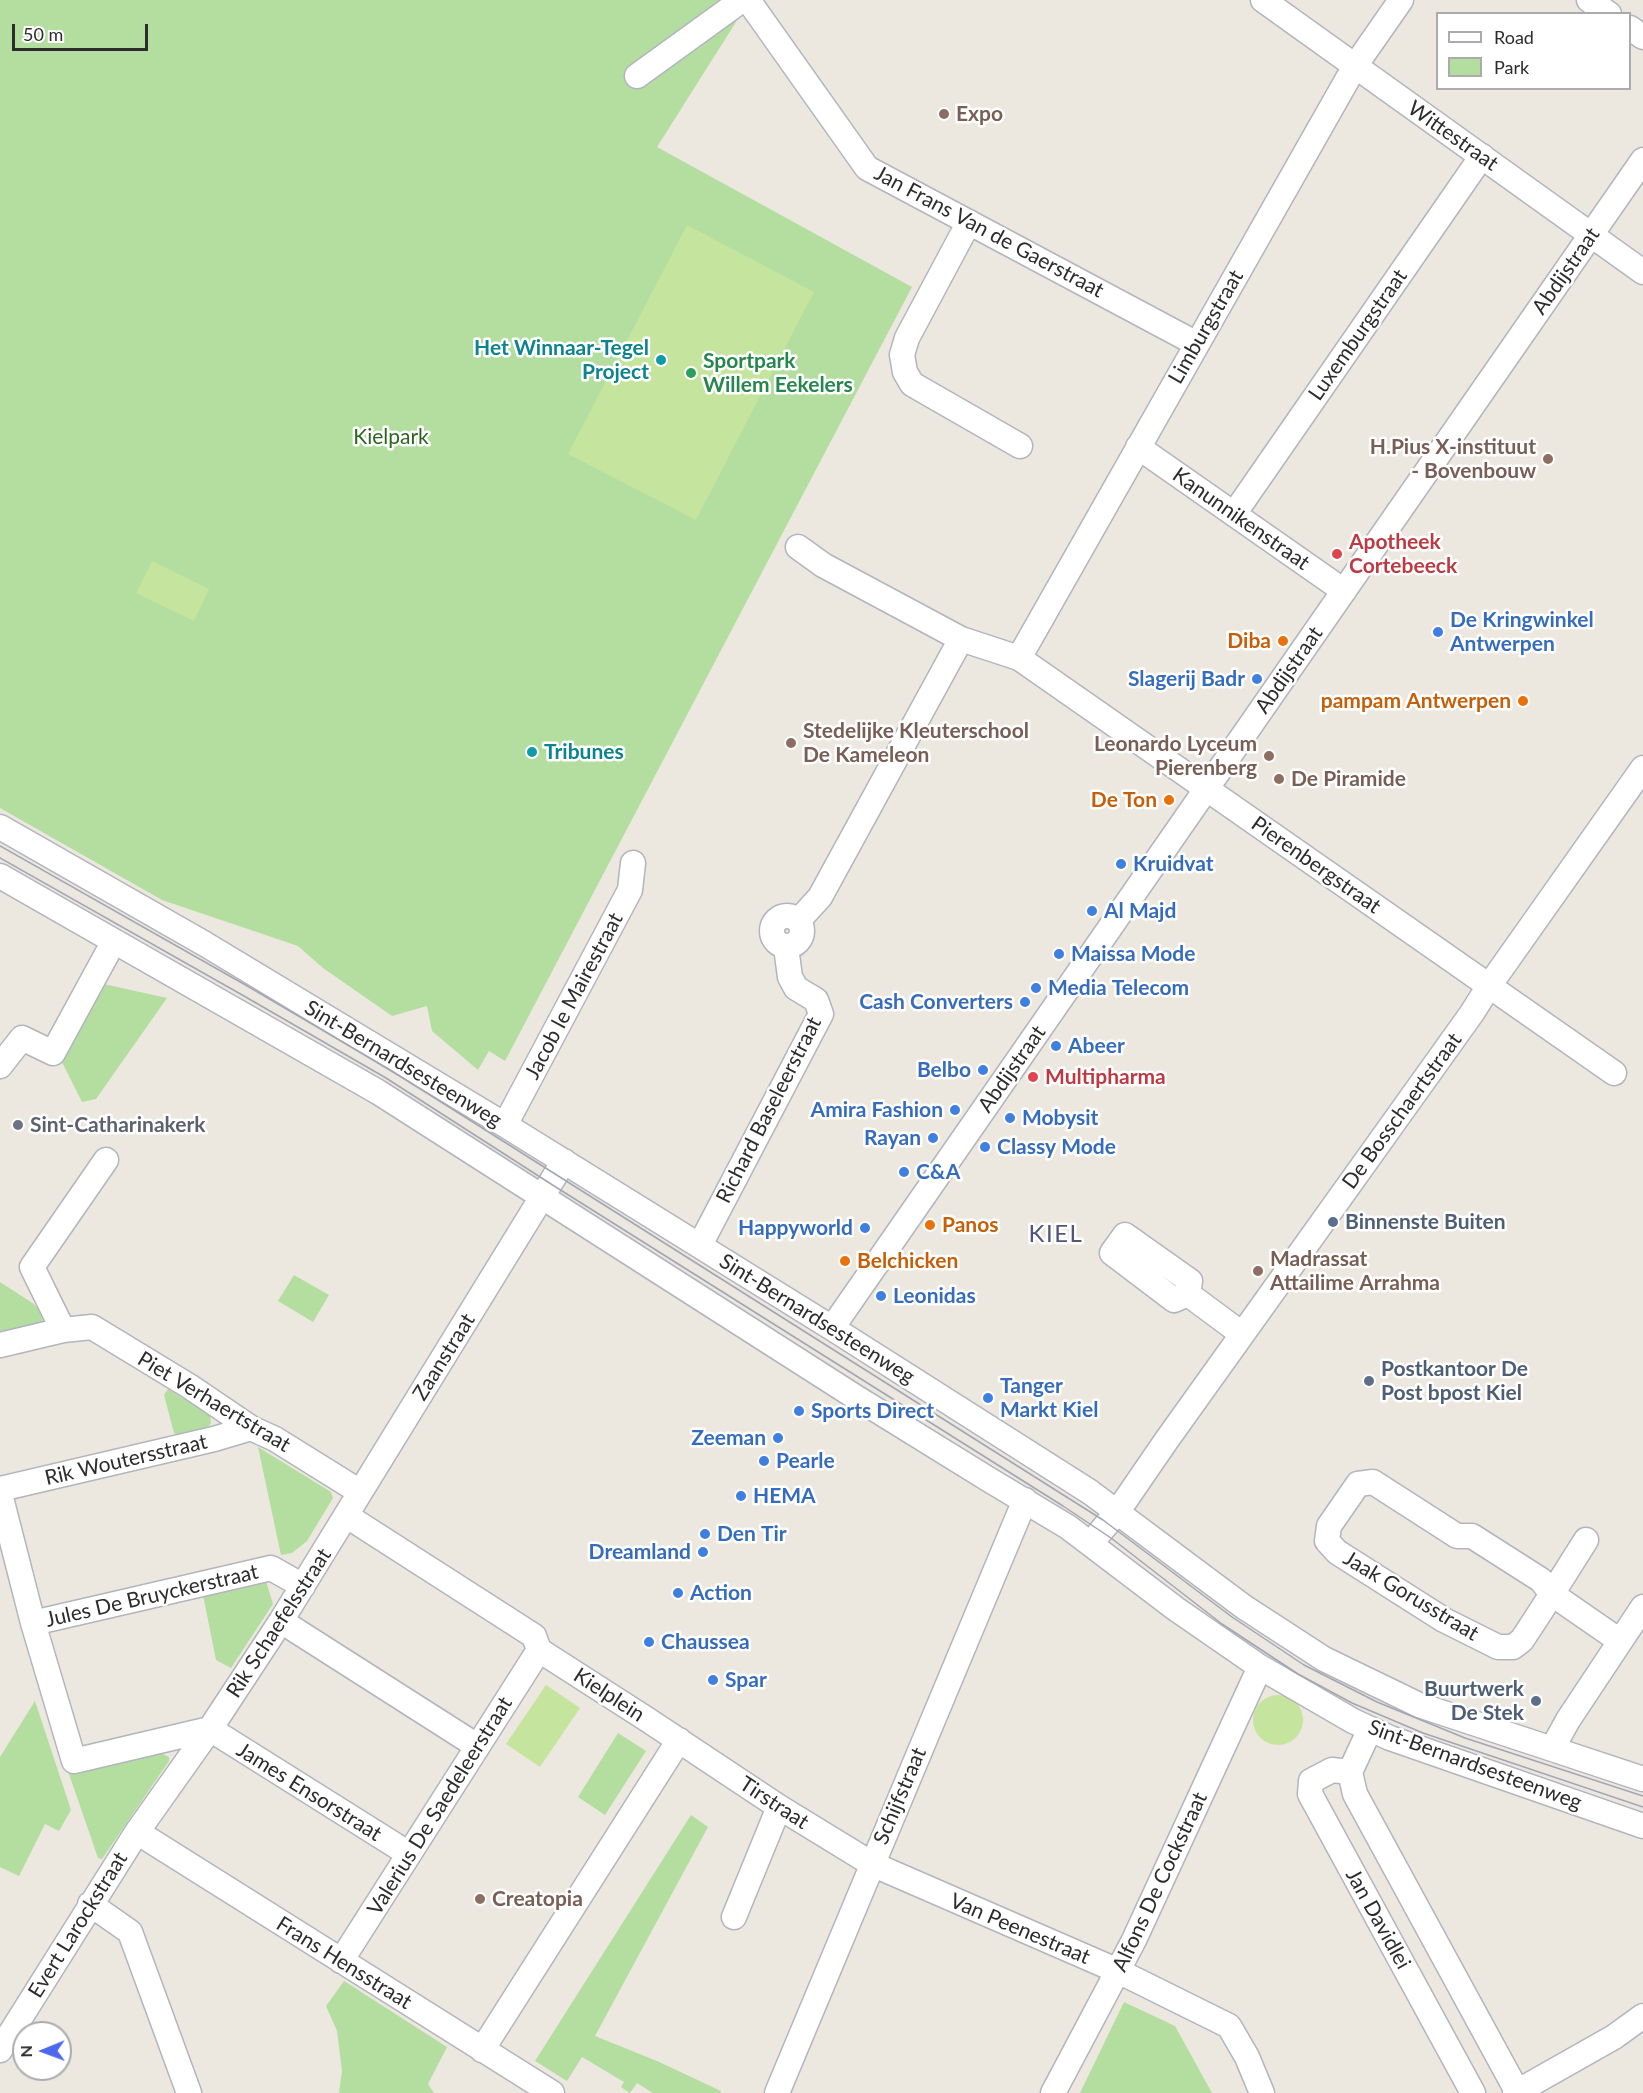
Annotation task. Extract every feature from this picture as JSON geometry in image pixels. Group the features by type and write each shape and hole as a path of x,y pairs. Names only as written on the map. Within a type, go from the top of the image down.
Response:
{"street":[{"path":"638,76 742,0"},
{"name":"Jan Frans Van de Gaerstraat","path":"748,0 867,168 1197,344"},
{"name":"Wittestraat","path":"1263,0 1643,272"},
{"name":"Limburgstraat","path":"1019,658 1355,66 1401,0"},
{"path":"1589,0 1606,12"},
{"name":"Luxemburgstraat","path":"1234,514 1482,156"},
{"name":"Abdijstraat","path":"832,1328 1643,160"},
{"path":"969,222 907,338 902,355 905,372 912,384 1020,446"},
{"name":"Kanunnikenstraat","path":"1138,447 1344,591"},
{"name":"Pierenbergstraat","path":"798,547 823,566 961,639 1019,658 1614,1073"},
{"name":"Richard Baseleerstraat","path":"700,1245 821,1014 816,1000 796,988 790,977 786,947 775,940 772,934 774,924 784,916 799,920 820,897 961,639"},
{"name":"De Bosschaertstraat","path":"1091,1543 1118,1511 1643,768"},
{"name":"Sint-Bernardsesteenweg","path":"0,827 205,944 700,1245 1118,1511 1244,1607 1324,1659 1419,1704 1643,1779"},
{"name":"Jacob le Mairestraat","path":"505,1125 630,890 633,863"},
{"name":"Sint-Bernardsesteenweg","path":"0,876 378,1092 867,1404 1091,1543 1185,1616 1260,1667 1370,1729 1410,1746 1643,1826"},
{"path":"0,1066 22,1038 53,1053 114,941"},
{"path":"63,1330 32,1267 106,1160"},
{"name":"Zaanstraat","path":"347,1516 564,1161"},
{"path":"1188,1294 1242,1334"},
{"name":"Piet Verhaertstraat","path":"0,1345 63,1330 92,1327 206,1397 251,1428 275,1439 360,1492"},
{"name":"Rik Woutersstraat","path":"0,1489 214,1439 251,1428"},
{"name":"Jaak Gorusstraat","path":"1586,1540 1552,1594 1522,1640 1513,1647 1498,1647 1444,1620 1337,1552 1327,1541 1329,1526 1358,1484 1372,1482 1457,1536 1472,1536 1541,1580 1552,1594 1620,1641"},
{"path":"0,1494 33,1623 74,1761 210,1729"},
{"name":"Schijfstraat","path":"777,2093 1025,1500"},
{"name":"Rik Schaefelsstraat","path":"137,1832 210,1729 347,1516"},
{"name":"Kielplein","path":"347,1516 534,1636 539,1650 679,1740"},
{"name":"Jules De Bruyckerstraat","path":"33,1623 271,1568 303,1586"},
{"path":"1552,1749 1643,1607"},
{"path":"281,1621 477,1746"},
{"name":"Valerius De Saedeleerstraat","path":"341,1961 539,1650"},
{"name":"Alfons De Cockstraat","path":"1053,2093 1134,1940 1260,1667"},
{"name":"James Ensorstraat","path":"210,1729 409,1854"},
{"path":"1350,1772 1370,1729"},
{"path":"482,2050 679,1740"},
{"name":"Tirstraat","path":"679,1740 779,1807 872,1864"},
{"name":"Jan Davidlei","path":"1473,2093 1310,1794 1311,1781 1321,1775 1332,1770 1350,1772 1355,1794 1517,2093"},
{"path":"734,1917 779,1807"},
{"name":"Evert Larockstraat","path":"0,2050 137,1832"},
{"name":"Frans Hensstraat","path":"137,1832 552,2093"},
{"name":"Van Peenestraat","path":"872,1864 1118,1971 1229,2026 1247,2057 1262,2093"},
{"path":"90,1904 130,1932 189,2093"},
{"path":"1517,2093 1614,2037 1643,2016"}],"green space":[{"name":"Kielpark","path":"0,0 724,0 736,22 657,147 912,287 505,1061 489,1051 478,1070 432,1031 427,1006 392,1016 323,968 298,946 162,900 0,808"},
{"name":"Sportpark Willem Eekelers","path":"687,225 814,292 696,520 568,454"},
{"path":"152,561 209,589 194,621 136,593"},
{"path":"99,983 167,998 96,1099 82,1102 58,1054"},
{"path":"294,1275 329,1295 313,1322 278,1301"},
{"path":"0,1282 34,1304 42,1314 43,1323 0,1335"},
{"path":"168,1389 210,1415 211,1423 208,1427 178,1435 174,1433 164,1395"},
{"path":"258,1447 331,1492 333,1498 307,1541 292,1553 281,1555"},
{"path":"266,1581 273,1604 231,1668 216,1660 203,1595"},
{"path":"546,1685 580,1708 540,1767 506,1744"},
{"path":"1278,1695 1287,1697 1298,1706 1303,1720 1301,1729 1292,1740 1278,1745 1269,1743 1258,1734 1253,1720 1255,1711 1264,1700"},
{"path":"35,1701 71,1810 59,1831 45,1824 19,1876 0,1867 0,1757"},
{"path":"618,1733 646,1751 605,1815 578,1797"},
{"path":"161,1753 169,1757 169,1761 102,1859 98,1858 69,1774"},
{"path":"691,1815 708,1827 595,2036 657,2061 721,2091 720,2093 653,2093 637,2083 630,2093 621,2087 624,2082 582,2057 567,2081 535,2061"},
{"path":"344,1981 447,2047 428,2084 434,2093 339,2093 342,2071 337,2031 326,2006"},
{"path":"1124,2002 1175,2026 1212,2093 1080,2093"}],"tram line":[{"path":"0,846 392,1071 1103,1520 1232,1617 1304,1665 1377,1702 1465,1738 1643,1796"},
{"path":"0,858 386,1078 1063,1506 1111,1538 1222,1624 1298,1674 1352,1703 1423,1733 1643,1807"}],"place":[{"name":"Expo","path":"944,114"},
{"name":"Het Winnaar-Tegel Project","path":"661,360"},
{"name":"Sportpark Willem Eekelers","path":"691,373"},
{"name":"H.Pius X-instituut - Bovenbouw","path":"1548,459"},
{"name":"Apotheek Cortebeeck","path":"1337,554"},
{"name":"De Kringwinkel Antwerpen","path":"1438,632"},
{"name":"Diba","path":"1283,641"},
{"name":"Slagerij Badr","path":"1257,679"},
{"name":"pampam Antwerpen","path":"1523,701"},
{"name":"Stedelijke Kleuterschool De Kameleon","path":"791,743"},
{"name":"Tribunes","path":"532,752"},
{"name":"Leonardo Lyceum Pierenberg","path":"1269,756"},
{"name":"De Piramide","path":"1279,779"},
{"name":"De Ton","path":"1169,800"},
{"name":"Kruidvat","path":"1121,864"},
{"name":"Al Majd","path":"1092,911"},
{"name":"Maissa Mode","path":"1059,954"},
{"name":"Media Telecom","path":"1036,988"},
{"name":"Cash Converters","path":"1025,1002"},
{"name":"Abeer","path":"1056,1046"},
{"name":"Belbo","path":"983,1070"},
{"name":"Multipharma","path":"1033,1077"},
{"name":"Amira Fashion","path":"955,1110"},
{"name":"Mobysit","path":"1010,1118"},
{"name":"Sint-Catharinakerk","path":"18,1125"},
{"name":"Rayan","path":"933,1138"},
{"name":"Classy Mode","path":"985,1147"},
{"name":"C&A","path":"904,1172"},
{"name":"Binnenste Buiten","path":"1333,1222"},
{"name":"Panos","path":"930,1225"},
{"name":"Happyworld","path":"865,1228"},
{"name":"Belchicken","path":"845,1261"},
{"name":"Madrassat Attailime Arrahma","path":"1258,1271"},
{"name":"Leonidas","path":"881,1296"},
{"name":"Postkantoor De Post bpost Kiel","path":"1369,1381"},
{"name":"Tanger Markt Kiel","path":"988,1398"},
{"name":"Sports Direct","path":"799,1411"},
{"name":"Zeeman","path":"778,1438"},
{"name":"Pearle","path":"764,1461"},
{"name":"HEMA","path":"741,1496"},
{"name":"Den Tir","path":"705,1534"},
{"name":"Dreamland","path":"703,1552"},
{"name":"Action","path":"678,1593"},
{"name":"Chaussea","path":"649,1642"},
{"name":"Spar","path":"713,1680"},
{"name":"Buurtwerk De Stek","path":"1536,1701"},
{"name":"Creatopia","path":"480,1899"}],"district":[{"name":"KIEL","path":"1056,1234"}]}
